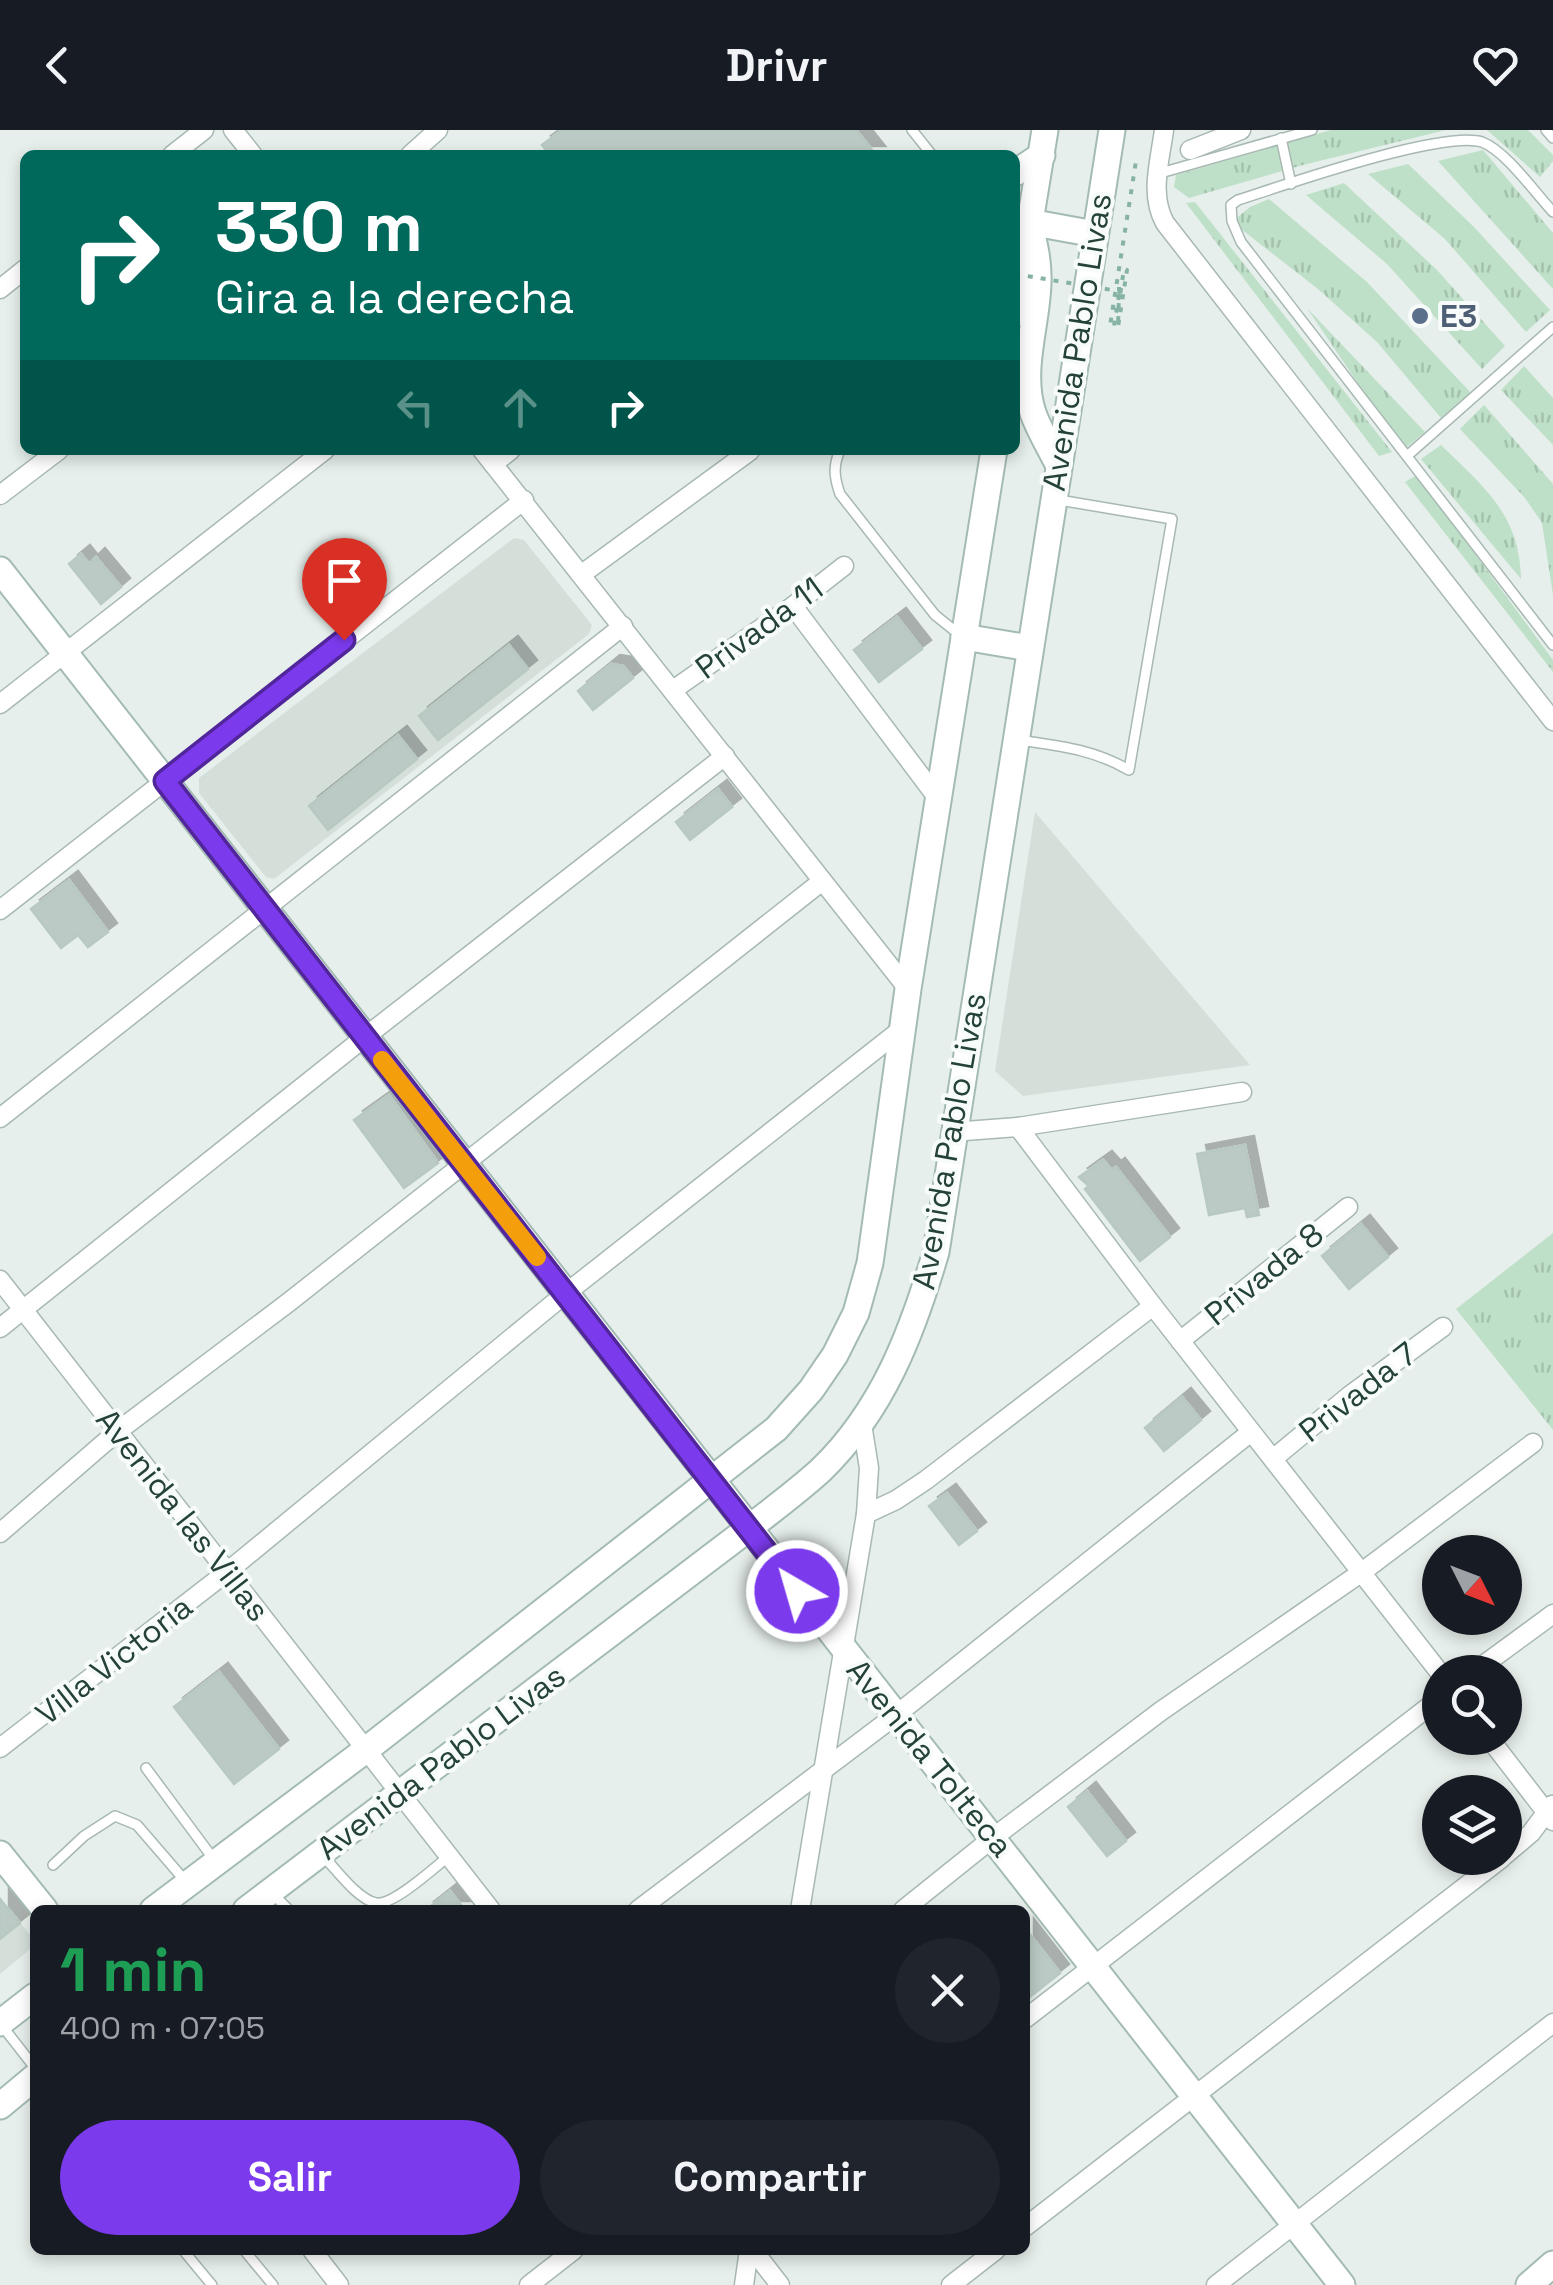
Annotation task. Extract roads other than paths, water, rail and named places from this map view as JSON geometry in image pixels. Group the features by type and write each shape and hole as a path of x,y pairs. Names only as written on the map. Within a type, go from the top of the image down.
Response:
{"main road":[{"name":"Avenida Pablo Livas","path":"253,1905 748,1529 820,1470 862,1424 892,1374 916,1320 936,1252 1112,130"},
{"name":"Avenida Pablo Livas","path":"1020,248 1022,222 1043,142"},
{"path":"1020,167 1043,142"},
{"path":"1022,222 1095,234"},
{"path":"1022,222 1035,244 1038,284 1029,389 1033,413 1058,462"},
{"name":"Avenida Pablo Livas","path":"160,1905 366,1750 776,1429 811,1390 835,1355 856,1313 870,1263 902,1028 993,455"},
{"name":"Avenida Tolteca","path":"0,570 1342,2285"},
{"path":"964,637 1029,648"},
{"path":"0,1854 41,1905"},
{"path":"0,2024 30,2000"},
{"path":"3,2098 30,2081"},
{"path":"1530,2285 1553,2264"}],"street":[{"path":"178,150 204,130"},
{"path":"233,130 249,150"},
{"path":"416,150 438,130"},
{"path":"1165,130 1156,203 1165,223 1553,721"},
{"path":"1190,150 1242,130"},
{"path":"0,289 20,273"},
{"path":"0,496 53,455"},
{"path":"0,704 320,455"},
{"path":"582,574 745,455"},
{"path":"487,457 908,989"},
{"path":"0,910 524,500"},
{"name":"Privada 11","path":"673,690 794,606 844,566"},
{"path":"794,606 939,800"},
{"path":"0,1118 623,626"},
{"path":"0,1328 725,756"},
{"path":"0,1534 118,1431 822,882"},
{"name":"Villa Victoria","path":"0,1748 228,1572 565,1294 902,1028"},
{"name":"Avenida Pablo Livas","path":"952,1132 1018,1127 1242,1092"},
{"path":"1018,1127 1152,1306 1426,1655"},
{"name":"Privada 8","path":"1180,1341 1348,1207"},
{"name":"Avenida las Villas","path":"0,1280 366,1750"},
{"path":"866,1514 926,1480 1152,1306"},
{"name":"Privada 7","path":"1274,1458 1443,1327"},
{"path":"801,1905 866,1514 869,1468 862,1424"},
{"path":"645,1905 896,1715 1251,1432"},
{"path":"908,1905 1161,1711 1362,1572 1533,1443"},
{"path":"1497,1655 1553,1614"},
{"path":"1030,2015 1422,1712"},
{"path":"366,1750 487,1905"},
{"path":"1503,1755 1551,1812 1522,1841"},
{"path":"1030,2224 1479,1875"},
{"path":"1216,2285 1553,2024"},
{"path":"537,2283 568,2255"},
{"path":"744,2285 750,2255"},
{"path":"755,2255 780,2285"},
{"path":"951,2285 990,2255"},
{"path":"317,2257 340,2285"}],"lane":[{"path":"912,130 928,150"},
{"path":"1158,169 1312,130"},
{"path":"1546,130 1553,138"},
{"path":"1281,138 1291,184"},
{"path":"1553,212 1486,143 1465,138 1414,147 1230,205 1241,242 1553,646"},
{"path":"1407,456 1553,327"},
{"path":"838,455 834,480 840,494 935,615 964,637"},
{"path":"1016,739 1079,748 1106,756 1129,770 1172,518 1052,499"},
{"path":"146,1768 217,1864"},
{"path":"52,1865 84,1836 115,1816 137,1825 189,1885"},
{"path":"321,1854 362,1894 377,1903 397,1896 450,1856"},
{"path":"270,1892 284,1905"},
{"path":"0,2024 30,2062"},
{"path":"187,2255 212,2285"},
{"path":"248,2255 273,2285"}],"place":[{"name":"E3","path":"1420,316"}]}
